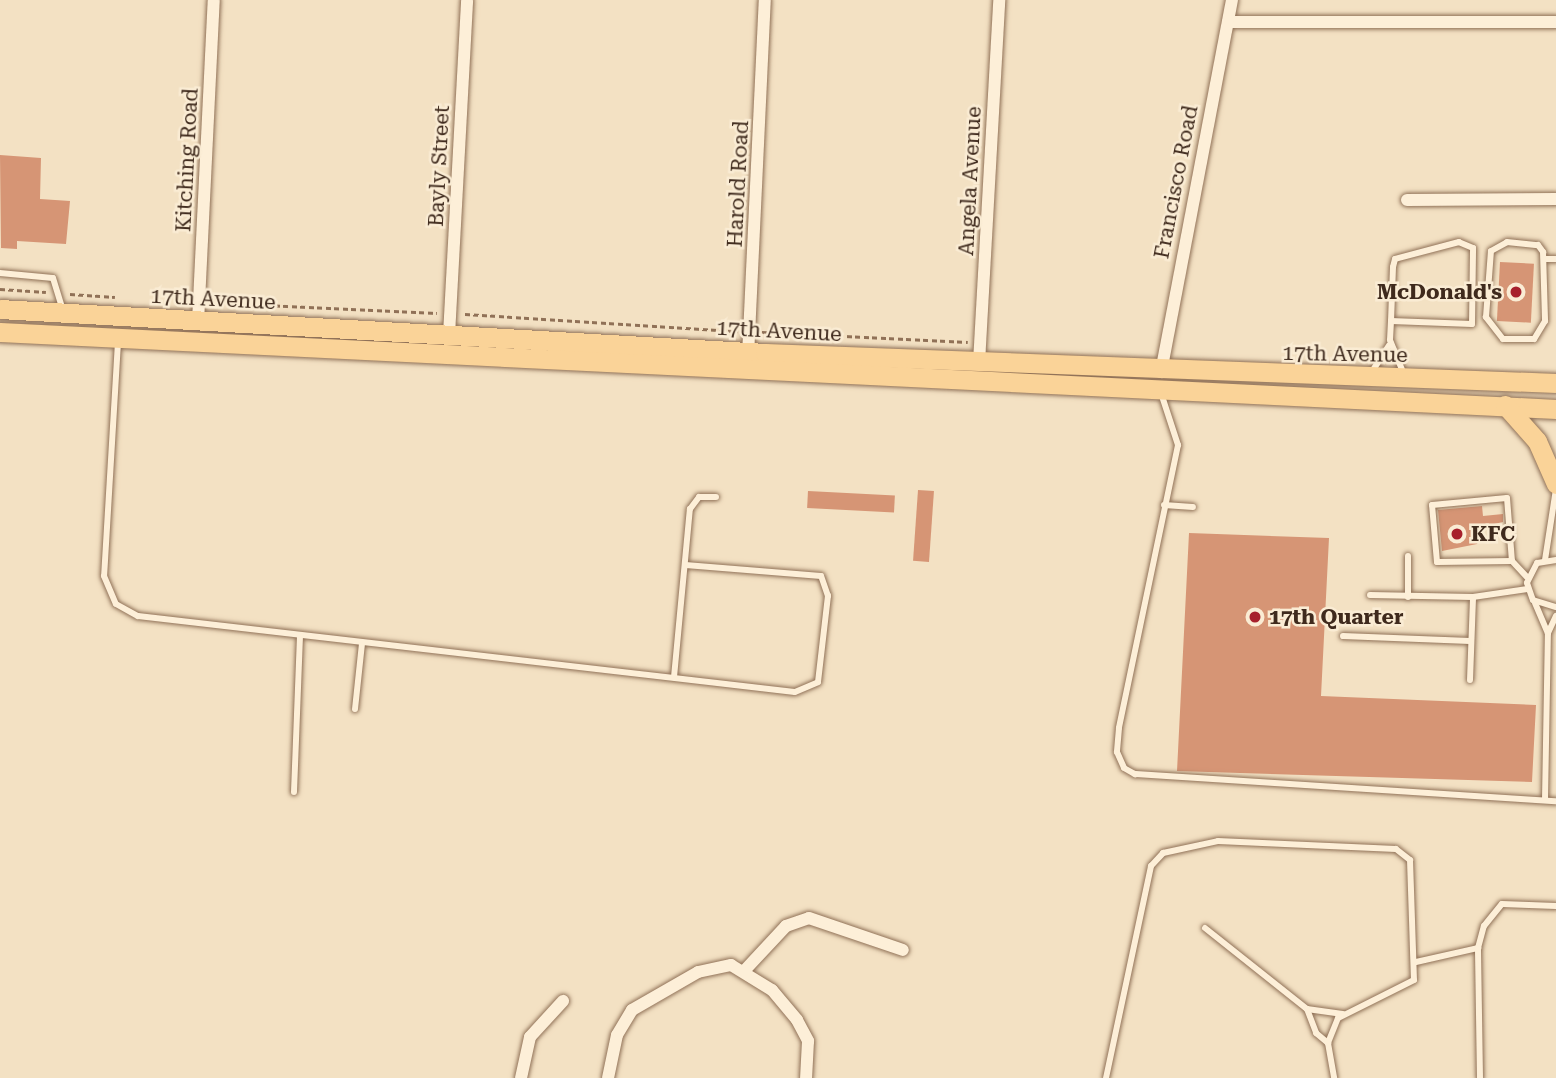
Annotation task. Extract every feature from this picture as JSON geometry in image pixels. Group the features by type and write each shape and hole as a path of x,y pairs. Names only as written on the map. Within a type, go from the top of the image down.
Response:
{"main road":[{"name":"17th Avenue","path":"0,309 62,314 119,326 747,361 979,363 1161,382 1362,377 1556,383"},
{"name":"17th Avenue","path":"0,332 198,322 449,335 1119,390 1161,382"},
{"path":"1161,382 1556,410"},
{"path":"1504,405 1537,441 1556,484"}],"street":[{"name":"Kitching Road","path":"198,322 215,0"},
{"name":"Bayly Street","path":"449,335 467,0"},
{"name":"Harold Road","path":"747,361 765,0"},
{"name":"Angela Avenue","path":"979,363 999,0"},
{"name":"Francisco Road","path":"1161,382 1232,0"},
{"path":"1228,22 1556,22"},
{"path":"1407,200 1556,199"},
{"path":"745,970 786,926 809,918 903,950"},
{"path":"608,1078 617,1035 632,1010 698,972 731,965 745,970 797,1020 808,1041 806,1078"},
{"path":"521,1078 530,1037 563,1002"}],"lane":[{"path":"1362,377 1387,357 1390,340 1391,321 1399,255 1459,242 1473,248 1472,324 1391,321"},
{"path":"1507,242 1529,243 1541,248 1544,259 1543,330 1534,339 1503,339 1486,317 1492,251 1507,242"},
{"path":"1544,259 1556,259"},
{"path":"0,273 50,277 62,293 62,314"},
{"path":"119,326 104,576 109,594 122,609 146,618 300,636 795,692 811,688 822,674 828,596 821,576 685,565"},
{"path":"1390,340 1394,360 1409,378"},
{"path":"1161,382 1178,433 1119,727 1117,752 1124,768 1135,774 1556,801"},
{"path":"1548,633 1527,589 1528,577 1545,560 1556,489"},
{"path":"674,677 692,502 716,497"},
{"path":"1512,561 1462,566 1441,564 1433,556 1435,502 1488,497 1511,504 1512,561 1528,577"},
{"path":"1164,505 1193,507"},
{"path":"1408,556 1408,597"},
{"path":"1545,560 1556,560"},
{"path":"1370,595 1473,597 1527,589"},
{"path":"1470,680 1473,597"},
{"path":"1533,600 1556,607"},
{"path":"1545,800 1548,633 1556,616"},
{"path":"294,792 300,636"},
{"path":"1343,636 1470,642"},
{"path":"355,709 362,643"},
{"path":"1106,1078 1151,866 1163,853 1218,841 1402,852 1412,869 1416,962 1409,987 1342,1014 1307,1009 1205,928"},
{"path":"1480,1078 1478,948 1498,906 1556,906"},
{"path":"1416,962 1478,948"},
{"path":"1307,1009 1316,1033 1328,1043"},
{"path":"1334,1078 1328,1043 1342,1014"}],"path":[{"path":"0,289 131,298"},
{"path":"227,304 981,343"}],"building":[{"path":"0,155 41,158 40,199 70,201 66,244 17,241 17,249 1,248"},
{"name":"McDonald's","path":"1500,262 1534,264 1531,323 1497,321"},
{"path":"918,490 934,491 929,562 913,561"},
{"path":"808,491 895,496 894,513 807,508"},
{"path":"1482,506 1483,516 1503,514 1503,522 1485,526 1477,544 1442,551 1438,510"},
{"name":"17th Quarter","path":"1189,533 1329,538 1321,696 1536,705 1532,782 1177,771"}],"place":[{"name":"McDonald's","path":"1516,292"},
{"name":"KFC","path":"1457,534"},
{"name":"17th Quarter","path":"1255,617"}]}
